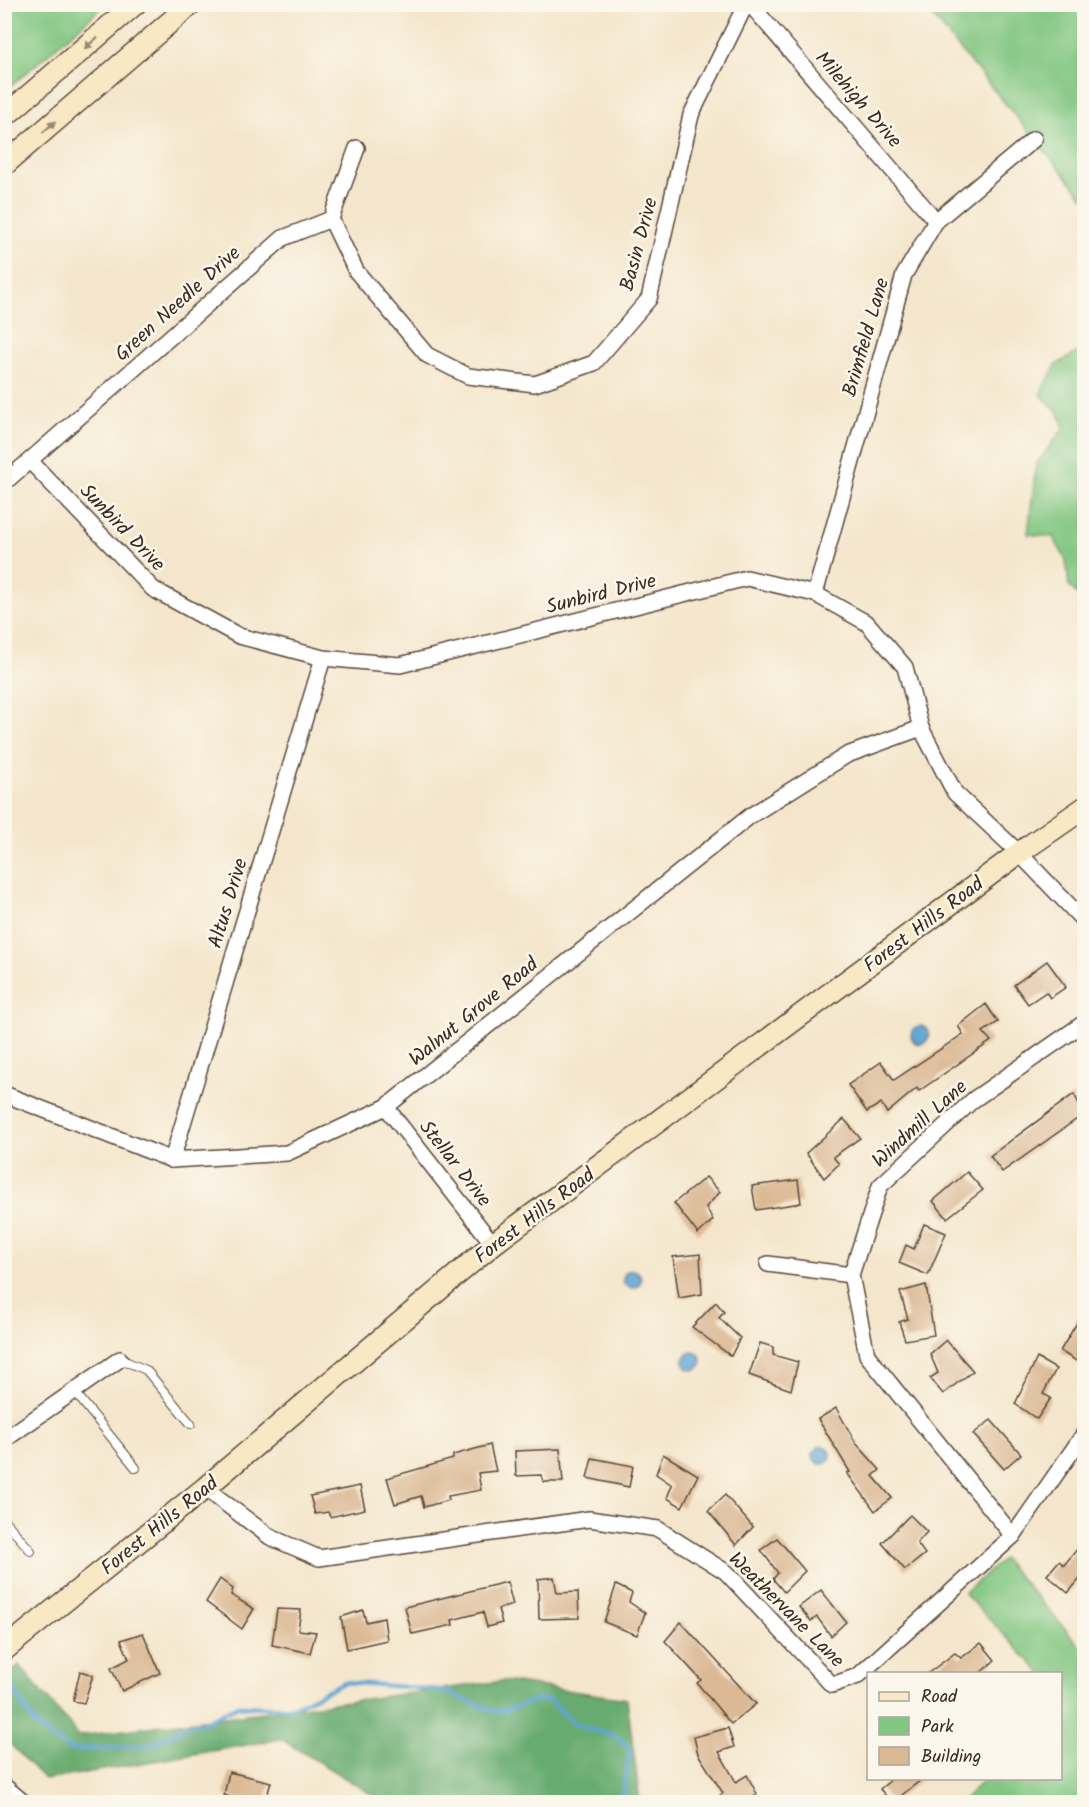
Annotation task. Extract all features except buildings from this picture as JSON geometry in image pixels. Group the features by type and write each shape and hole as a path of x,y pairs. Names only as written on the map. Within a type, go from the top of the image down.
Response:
{"street":[{"path":"4,117 135,4"},
{"path":"4,165 191,4"},
{"name":"Basin Drive","path":"331,219 356,271 427,355 468,376 535,384 594,363 649,299 692,115 748,4"},
{"name":"Milehigh Drive","path":"748,4 936,221"},
{"name":"Brimfield Lane","path":"815,594 904,275 936,221 1034,139"},
{"path":"331,219 357,148"},
{"name":"Green Needle Drive","path":"4,483 283,238 331,219"},
{"name":"Sunbird Drive","path":"30,461 153,589 239,636 323,658 400,665 747,578 815,594 867,623 905,667 921,728 955,793 1019,853 1084,921"},
{"name":"Altus Drive","path":"172,1160 323,658"},
{"name":"Walnut Grove Road","path":"4,1094 172,1160 287,1153 386,1107 750,816 847,755 921,728"},
{"name":"Forest Hills Road","path":"4,1650 205,1488 493,1244 1019,853 1084,808"},
{"name":"Windmill Lane","path":"1013,1536 867,1355 851,1275 880,1186 973,1100 1084,1023"},
{"name":"Stellar Drive","path":"386,1107 493,1244"},
{"path":"768,1264 851,1275"},
{"path":"4,1440 120,1359"},
{"name":"Weathervane Lane","path":"205,1488 270,1537 320,1558 589,1519 658,1528 726,1572 831,1685 858,1676 1013,1536 1084,1434"},
{"path":"4,1786 23,1803"}],"lane":[{"path":"120,1359 146,1370 191,1424"},
{"path":"74,1391 136,1468"},
{"path":"4,1520 31,1551"}],"green space":[{"path":"5,4 105,4 105,5 5,91"},
{"path":"923,5 1084,5 1084,198"},
{"path":"1084,348 1084,601 1069,586 1066,560 1053,537 1028,534 1036,464 1064,428 1059,413 1040,394 1056,365"},
{"path":"1003,1559 1084,1650 1084,1802 961,1802 984,1780 1062,1780 1062,1672 1040,1672 964,1593"},
{"path":"19,1665 79,1736 503,1681 627,1699 640,1802 384,1802 281,1739 45,1780 5,1739 5,1677"}],"water":[{"path":"916,1026 924,1026 929,1031 927,1042 916,1044 911,1039 911,1031"},
{"path":"628,1270 636,1270 641,1275 639,1286 628,1288 623,1283 623,1275"},
{"path":"689,1352 697,1352 702,1357 700,1368 689,1370 684,1365 684,1357"},
{"path":"818,1446 826,1446 831,1451 829,1462 818,1464 813,1459 813,1451"}],"waterway":[{"path":"4,1676 37,1727 71,1750 151,1745 189,1725 200,1724 238,1706 291,1708 345,1682 440,1690 494,1711 506,1710 536,1700 550,1700 576,1724 614,1736 620,1739 630,1751 621,1802"}]}
